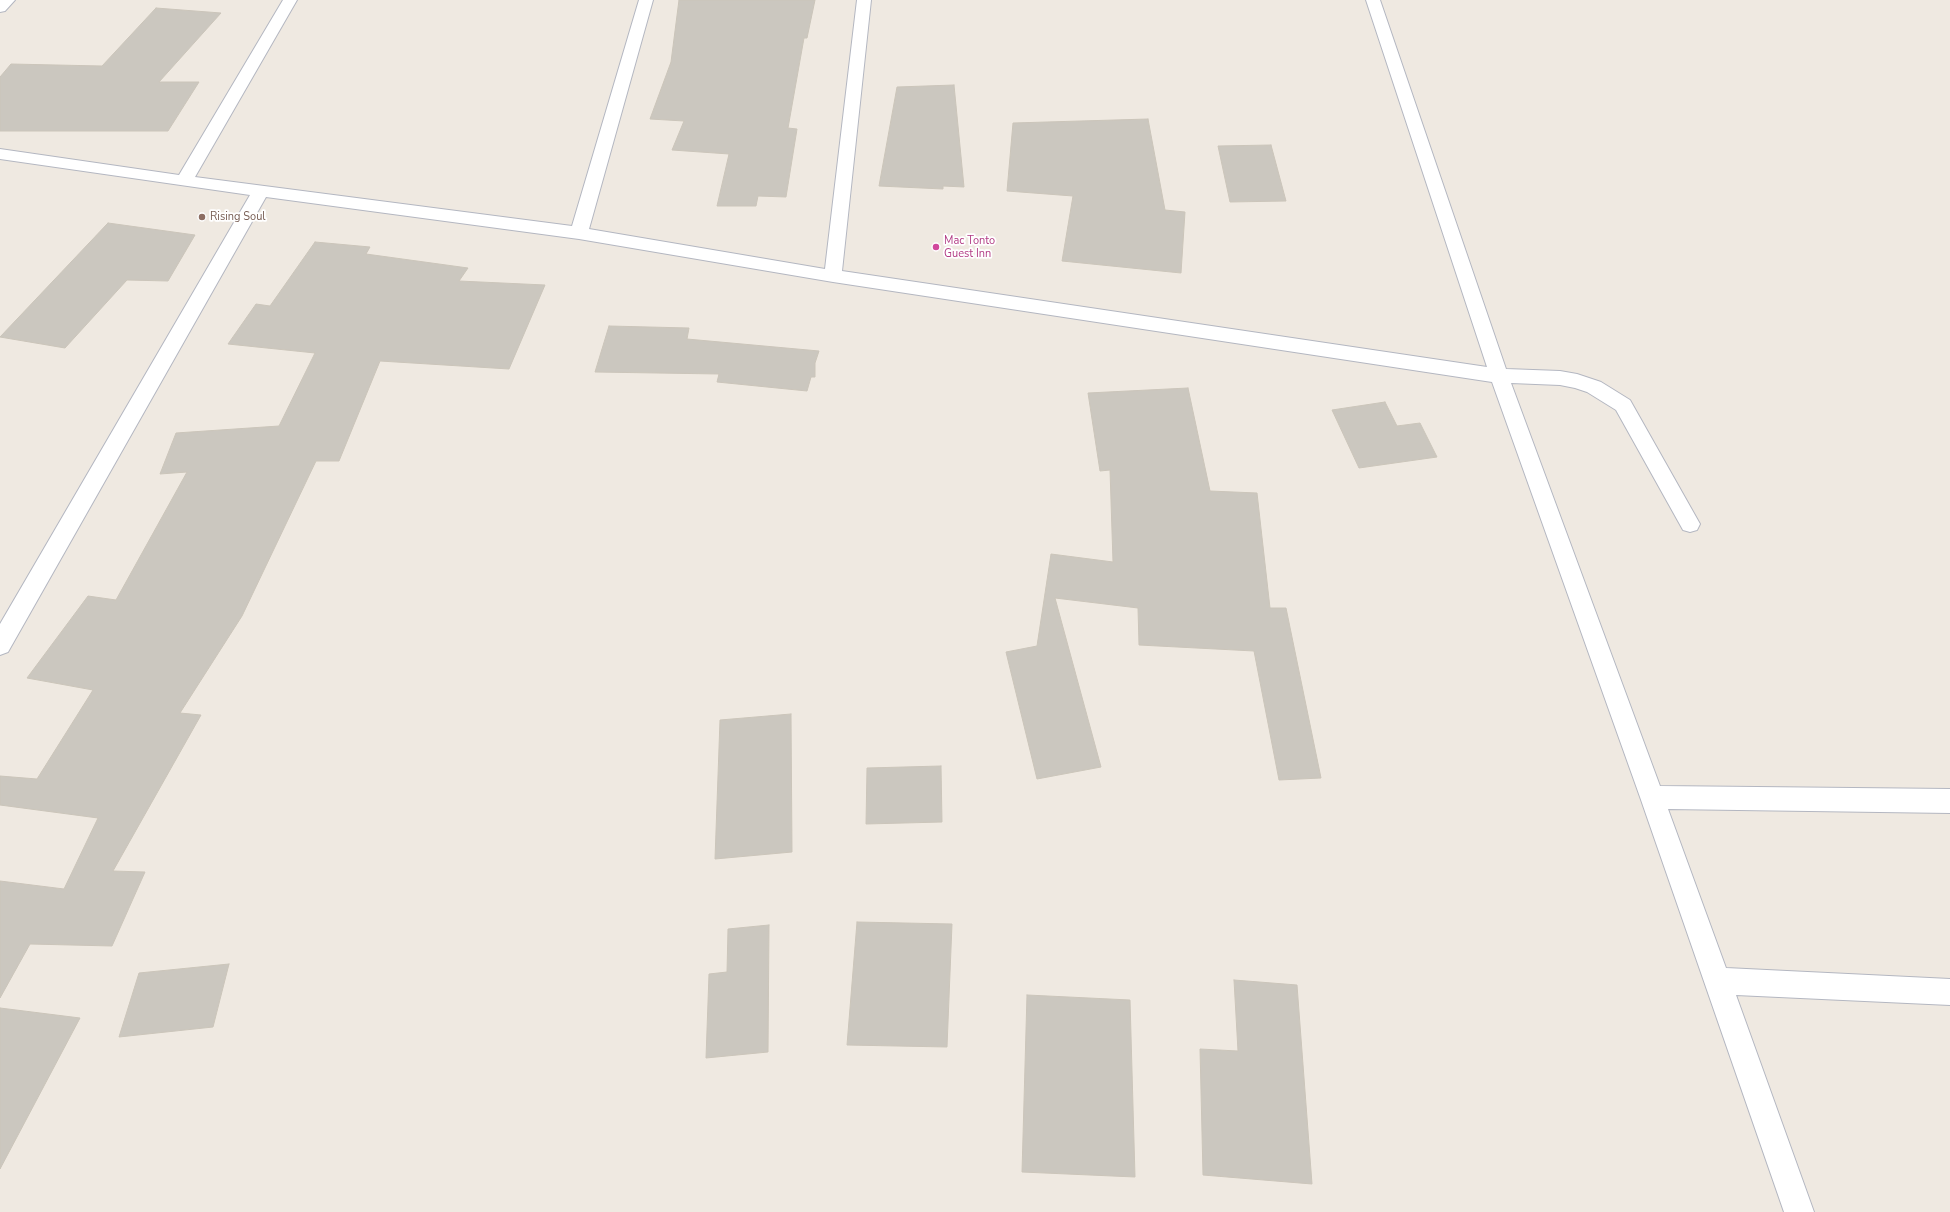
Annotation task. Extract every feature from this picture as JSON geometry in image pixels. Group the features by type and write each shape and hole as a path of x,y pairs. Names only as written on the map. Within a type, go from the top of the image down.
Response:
{"street":[{"path":"0,8 8,0"},
{"path":"184,181 290,0"},
{"path":"579,233 646,0"},
{"path":"833,276 864,0"},
{"path":"1372,0 1498,376 1652,797 1799,1212"},
{"path":"0,154 184,181 579,233 833,276 1498,376 1560,378 1594,386 1623,405 1690,524"},
{"path":"0,645 260,191"},
{"path":"1652,797 1950,801"},
{"path":"1717,980 1950,992"}],"building":[{"path":"679,0 815,0 807,38 804,38 788,128 797,129 786,197 758,196 756,206 717,206 729,154 672,150 684,121 650,119 671,62"},
{"path":"156,8 221,13 159,82 199,82 168,131 0,131 0,77 11,64 102,66"},
{"path":"954,85 964,187 943,186 943,189 879,186 897,87"},
{"path":"1148,119 1165,210 1185,212 1181,273 1062,261 1073,196 1007,191 1013,123"},
{"path":"1271,145 1286,201 1230,202 1218,146"},
{"path":"108,223 195,235 168,281 127,280 65,348 0,337"},
{"path":"315,242 370,247 366,254 468,268 459,281 545,285 509,369 380,361 339,461 316,461 242,616 180,713 201,715 113,871 145,872 112,946 30,944 0,998 0,881 64,889 98,818 0,805 0,776 37,779 93,690 27,678 88,596 116,600 187,472 160,474 176,433 279,426 315,353 228,344 256,304 270,306"},
{"path":"609,326 689,328 687,339 819,351 815,363 815,377 811,377 807,391 717,382 719,374 595,372"},
{"path":"1188,388 1210,491 1257,493 1270,608 1286,608 1321,778 1279,780 1254,651 1139,645 1138,608 1055,598 1101,767 1037,779 1006,652 1037,646 1051,554 1113,562 1110,470 1100,471 1088,393"},
{"path":"1385,402 1397,426 1420,423 1437,457 1359,468 1332,410"},
{"path":"791,714 792,852 715,859 720,720"},
{"path":"941,766 942,822 866,824 867,768"},
{"path":"857,922 952,924 947,1047 847,1045"},
{"path":"769,925 768,1052 706,1058 709,974 727,972 728,929"},
{"path":"229,964 213,1027 119,1037 139,973"},
{"path":"1234,980 1297,985 1312,1184 1203,1175 1200,1049 1238,1051"},
{"path":"1027,995 1130,1000 1135,1177 1022,1172"},
{"path":"0,1008 80,1018 0,1169"}],"place":[{"name":"Rising Soul","path":"202,217"},
{"name":"Mac Tonto Guest Inn","path":"936,247"}]}
